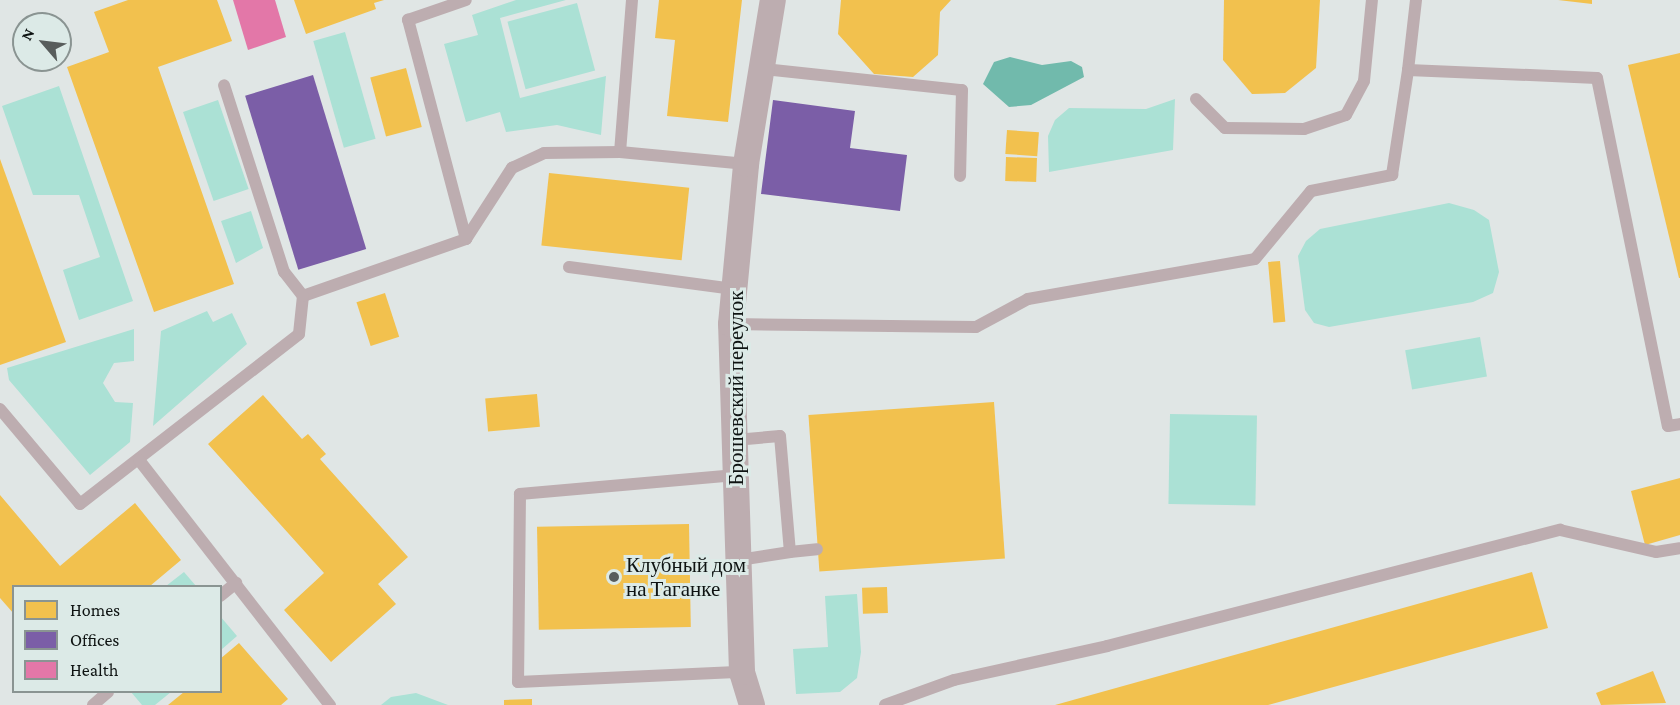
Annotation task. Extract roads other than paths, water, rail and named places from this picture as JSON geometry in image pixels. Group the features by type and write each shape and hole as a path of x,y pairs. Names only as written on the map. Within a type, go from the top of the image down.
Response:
{"street":[{"name":"Брошевский переулок","path":"752,705 742,672 732,324 746,164 764,69 773,0"}],"lane":[{"path":"466,0 408,20 466,239"},
{"path":"620,152 632,0"},
{"path":"1196,99 1225,128 1304,129 1346,115 1364,81 1372,0"},
{"path":"732,324 976,327 1028,299 1255,259 1311,191 1392,175 1416,0"},
{"path":"764,69 962,90 960,176"},
{"path":"1408,70 1597,78 1668,426 1680,424"},
{"path":"0,409 80,504 299,334 303,296 284,273 224,85"},
{"path":"303,296 466,239 512,168 544,153 620,152 746,164"},
{"path":"569,267 734,289"},
{"path":"735,440 780,436 790,552"},
{"path":"139,460 330,705"},
{"path":"736,476 520,494 518,682 742,672"},
{"path":"885,705 954,680 1107,646 1560,530 1656,552 1680,548"},
{"path":"739,560 817,549"},
{"path":"222,594 236,583"},
{"path":"93,705 107,693"}],"place":[{"name":"Клубный дом на Таганке","path":"614,577"}]}
